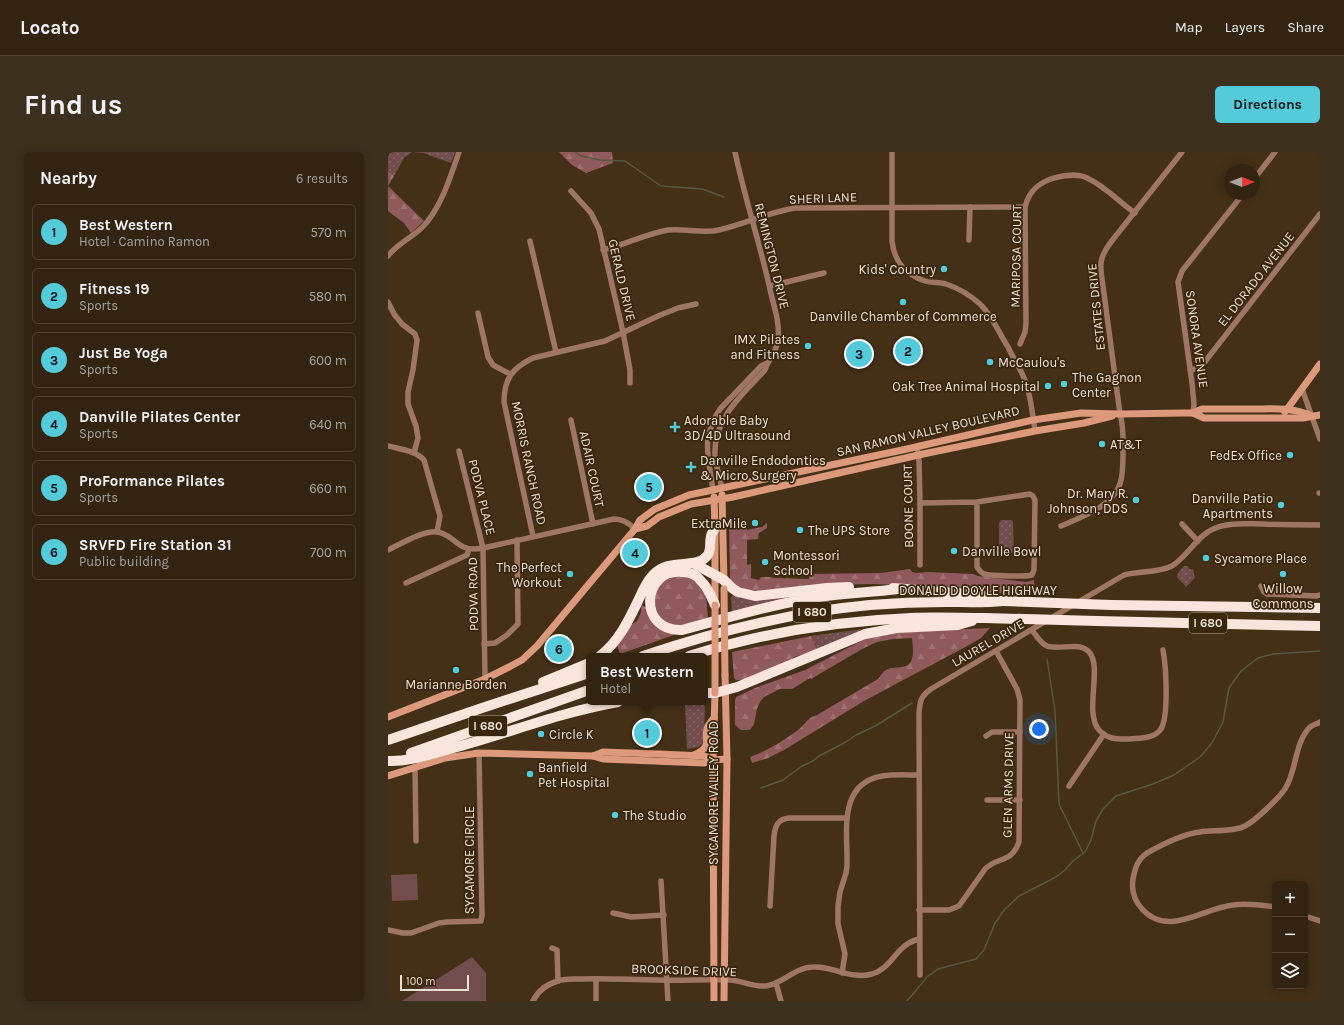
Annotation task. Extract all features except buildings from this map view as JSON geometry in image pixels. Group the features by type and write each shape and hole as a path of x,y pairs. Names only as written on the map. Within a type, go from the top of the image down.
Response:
{"highway":[{"path":"603,653 618,638 630,619 647,583 654,574 666,566 693,563 704,559 709,553 711,535 715,528"},
{"path":"693,563 738,592 755,596 827,588 887,587 898,589"},
{"path":"715,604 705,586 695,575 681,572 668,574 657,582 652,590 650,598 650,606 655,619 661,625 675,630 682,630 767,607 849,593 898,589 930,590 988,599"},
{"name":"DONALD D DOYLE HIGHWAY","path":"652,653 709,634 750,624 831,609 911,602 988,599 1004,601 1111,605 1320,608"},
{"name":"DONALD D DOYLE HIGHWAY","path":"700,653 754,638 793,630 833,624 912,618 948,617 1320,626"},
{"path":"715,692 737,687 865,634 897,628 958,625 982,618"},
{"path":"479,709 497,698 586,664"},
{"name":"I 680","path":"388,740 586,674"},
{"name":"I 680","path":"388,761 586,691"},
{"path":"388,761 400,762 559,716 605,705"}],"main road":[{"path":"1274,418 1283,414 1288,409 1320,364"},
{"name":"SAN RAMON VALLEY BOULEVARD","path":"388,717 484,679 516,664 537,646 635,529 640,520 655,509 689,496 917,447 1033,420 1081,413 1193,413 1202,409 1288,409 1312,416"},
{"name":"SAN RAMON VALLEY BOULEVARD","path":"1193,413 1204,418 1303,418 1312,416"},
{"name":"SAN RAMON VALLEY BOULEVARD","path":"635,529 647,526 659,517 691,504 723,499 1035,430 1084,423 1120,414"},
{"path":"1312,416 1320,415"},
{"name":"SYCAMORE VALLEY ROAD","path":"722,489 721,581 725,675 715,692 726,759 724,1001"},
{"name":"SYCAMORE VALLEY ROAD","path":"713,491 715,528 721,581 715,589 715,692 713,760 714,1001"},
{"path":"692,755 702,751 707,744 708,727 714,718"},
{"path":"593,756 603,752 692,755 704,756 713,760"},
{"path":"388,776 445,758 479,753 593,756 603,759 704,763 713,760 726,759"}],"street":[{"path":"388,256 393,249 418,231 427,222 446,188 459,152"},
{"name":"REMINGTON DRIVE","path":"722,489 715,456 719,428 726,414 765,370 777,348 779,329 770,286 735,152"},
{"path":"892,152 892,248 902,267 908,273 925,281 945,284 959,289 973,298 984,308 1022,373 1029,396 1035,430"},
{"path":"1260,171 1275,152"},
{"name":"ESTATES DRIVE","path":"1061,526 1104,504 1117,491 1121,480 1123,470 1123,425 1120,414 1100,261 1106,249 1179,153"},
{"name":"MARIPOSA COURT","path":"1020,344 1025,332 1026,322 1025,206 1031,192 1041,183 1053,178 1079,175 1092,180 1135,212"},
{"name":"GERALD DRIVE","path":"571,191 591,213 599,229 623,332 630,370 630,383"},
{"name":"SONORA AVENUE","path":"1193,413 1194,404 1178,282 1182,271 1238,200"},
{"name":"SHERI LANE","path":"604,250 661,232 677,230 717,230 783,210 795,208 1025,206"},
{"path":"969,240 970,207"},
{"name":"EL DORADO AVENUE","path":"1190,370 1200,368 1320,214"},
{"path":"530,241 556,352"},
{"path":"770,286 824,273"},
{"path":"388,302 394,314 402,324 415,334 417,340 408,392 408,404 416,426 418,438 414,453"},
{"path":"478,313 488,357 493,365 510,374 528,360 605,341 658,316 678,308 696,304"},
{"path":"713,491 707,449 708,436 715,417 720,409 761,366 767,364"},
{"name":"MORRIS RANCH ROAD","path":"510,374 504,394 504,402 533,536"},
{"path":"1302,389 1320,439"},
{"name":"ADAIR COURT","path":"571,420 593,524"},
{"path":"388,446 420,456 427,466 440,516 437,532"},
{"name":"BOONE COURT","path":"917,447 919,455 920,565"},
{"name":"PODVA PLACE","path":"459,451 483,548"},
{"path":"920,503 977,502 1030,494 1035,500 1034,570 1032,575 983,574 980,571 977,567 977,502"},
{"name":"PODVA ROAD","path":"484,679 483,548 617,519 626,522 635,529"},
{"path":"1182,524 1198,541"},
{"name":"LAUREL DRIVE","path":"920,975 919,714 921,699 925,694 931,689 1124,575 1172,566 1212,529 1229,525 1320,525"},
{"path":"388,550 422,534 437,532 469,549 483,548"},
{"path":"484,644 494,643 507,635 518,624 517,540"},
{"path":"406,583 458,560 467,555 469,549"},
{"path":"1261,586 1267,594 1320,595"},
{"path":"1032,630 1041,642 1046,645 1052,647 1080,647 1087,650 1092,655 1094,663 1093,714 1096,725 1106,736 1117,739 1150,737 1160,729 1165,714 1165,666 1162,650"},
{"name":"GLEN ARMS DRIVE","path":"919,910 949,910 959,906 987,867 1007,858 1014,852 1018,845 1020,837 1020,700 1018,692 996,651"},
{"path":"1272,907 1233,905 1211,909 1184,920 1174,922 1164,921 1154,918 1146,913 1135,899 1133,895 1132,882 1134,871 1139,860 1146,854 1181,836 1200,832 1244,827 1263,812 1285,789 1300,743 1310,727 1320,722"},
{"path":"986,736 992,732 1020,732"},
{"path":"1069,786 1104,734"},
{"name":"SYCAMORE CIRCLE","path":"388,930 411,933 439,923 480,920 482,915 479,753"},
{"path":"415,767 416,841"},
{"path":"842,973 845,954 838,924 838,906 847,866 847,818 852,798 859,788 869,781 884,776 920,775"},
{"path":"987,800 1020,800"},
{"path":"770,906 774,836 775,829 779,822 785,818 847,818"},
{"path":"661,881 668,1001"},
{"path":"614,913 631,917 664,915"},
{"path":"1308,917 1320,921"},
{"name":"BROOKSIDE DRIVE","path":"533,1001 539,992 558,981 596,978 735,981 759,986 771,985 798,970 809,967 826,968 842,973 862,976 878,972 886,966 904,946 913,940 919,939"},
{"path":"552,948 557,950 558,981"},
{"path":"596,978 596,1001"},
{"path":"776,983 781,1001"}],"shaded area":[{"path":"388,152 412,152 404,158 394,176 388,171"},
{"path":"412,152 455,152 451,163 423,153"},
{"path":"1001,520 1012,520 1013,522 1014,553 999,553 999,523"},
{"path":"1184,566 1187,566 1191,570 1193,569 1195,578 1186,587 1177,577 1178,573"},
{"path":"815,592 732,614 731,598 734,594 742,598 751,599"},
{"path":"866,629 817,650 811,636"},
{"path":"685,705 704,705 704,734 702,744 698,747 687,749"},
{"path":"417,874 418,900 392,901 391,875"},
{"path":"472,957 486,973 486,1001 402,1001"}],"green space":[{"path":"559,152 612,152 613,163 586,173 572,165"},
{"path":"388,171 394,176 388,186"},
{"path":"388,186 424,221 411,233 404,223 388,211"},
{"path":"734,520 737,528 747,528 747,530 762,527 767,523 767,528 759,533 758,539 747,540 747,565 751,564 751,578 759,580 761,577 809,579 810,574 881,573 910,569 912,572 917,573 973,574 978,576 1026,582 1034,580 1035,594 999,593 932,586 871,584 824,585 766,592 741,589 730,579 729,523"},
{"path":"683,576 697,581 706,595 708,619 687,625 675,626 667,623 661,618 655,605 655,597 657,590 668,579"},
{"path":"641,605 648,608 674,635 620,653 617,645 631,625 637,621 641,612"},
{"path":"990,628 981,638 864,701 784,750 768,758 752,763 750,757 785,739 798,730 813,716 878,679 890,668 910,664 913,656 912,638 877,642 792,689 780,689 764,697 757,709 754,724 750,730 741,730 735,725 736,697 755,688 805,670 867,638 905,632"},
{"path":"811,636 817,650 794,657 790,661 744,680 736,680 734,678 732,652"}],"waterway":[{"path":"575,152 581,156 600,160 625,161 661,186 702,189 724,197"},
{"path":"907,1001 928,976 938,969 976,959 984,950 995,923 1005,909 1019,896 1056,877 1085,852 1091,840 1096,821 1103,809 1116,796 1153,784 1174,775 1200,757 1212,743 1223,722 1229,688 1241,671 1258,658 1273,654 1320,651"},
{"path":"1047,659 1055,711 1059,804 1083,853"},
{"path":"761,788 783,780 802,766 856,735 877,725 912,703"}],"place":[{"name":"Kids' Country","path":"944,269"},
{"name":"Danville Chamber of Commerce","path":"903,302"},
{"name":"IMX Pilates and Fitness","path":"808,346"},
{"name":"Fitness 19","path":"908,351"},
{"name":"Just Be Yoga","path":"859,354"},
{"name":"McCaulou's","path":"990,362"},
{"name":"The Gagnon Center","path":"1064,384"},
{"name":"Oak Tree Animal Hospital","path":"1048,386"},
{"name":"Adorable Baby 3D/4D Ultrasound","path":"675,427"},
{"name":"AT&T","path":"1102,444"},
{"name":"FedEx Office","path":"1290,455"},
{"name":"Danville Endodontics & Micro Surgery","path":"691,467"},
{"name":"ProFormance Pilates","path":"649,487"},
{"name":"Dr. Mary R. Johnson, DDS","path":"1136,500"},
{"name":"Danville Patio Apartments","path":"1281,505"},
{"name":"ExtraMile","path":"755,523"},
{"name":"The UPS Store","path":"800,530"},
{"name":"Danville Bowl","path":"954,551"},
{"name":"Danville Pilates Center","path":"635,553"},
{"name":"Sycamore Place","path":"1206,558"},
{"name":"Montessori School","path":"765,562"},
{"name":"The Perfect Workout","path":"570,574"},
{"name":"Willow Commons","path":"1283,574"},
{"name":"SRVFD Fire Station 31","path":"559,649"},
{"name":"Marianne Borden","path":"456,670"},
{"name":"Best Western","path":"647,733"},
{"name":"Circle K","path":"541,734"},
{"name":"Banfield Pet Hospital","path":"530,774"},
{"name":"The Studio","path":"615,815"}]}
